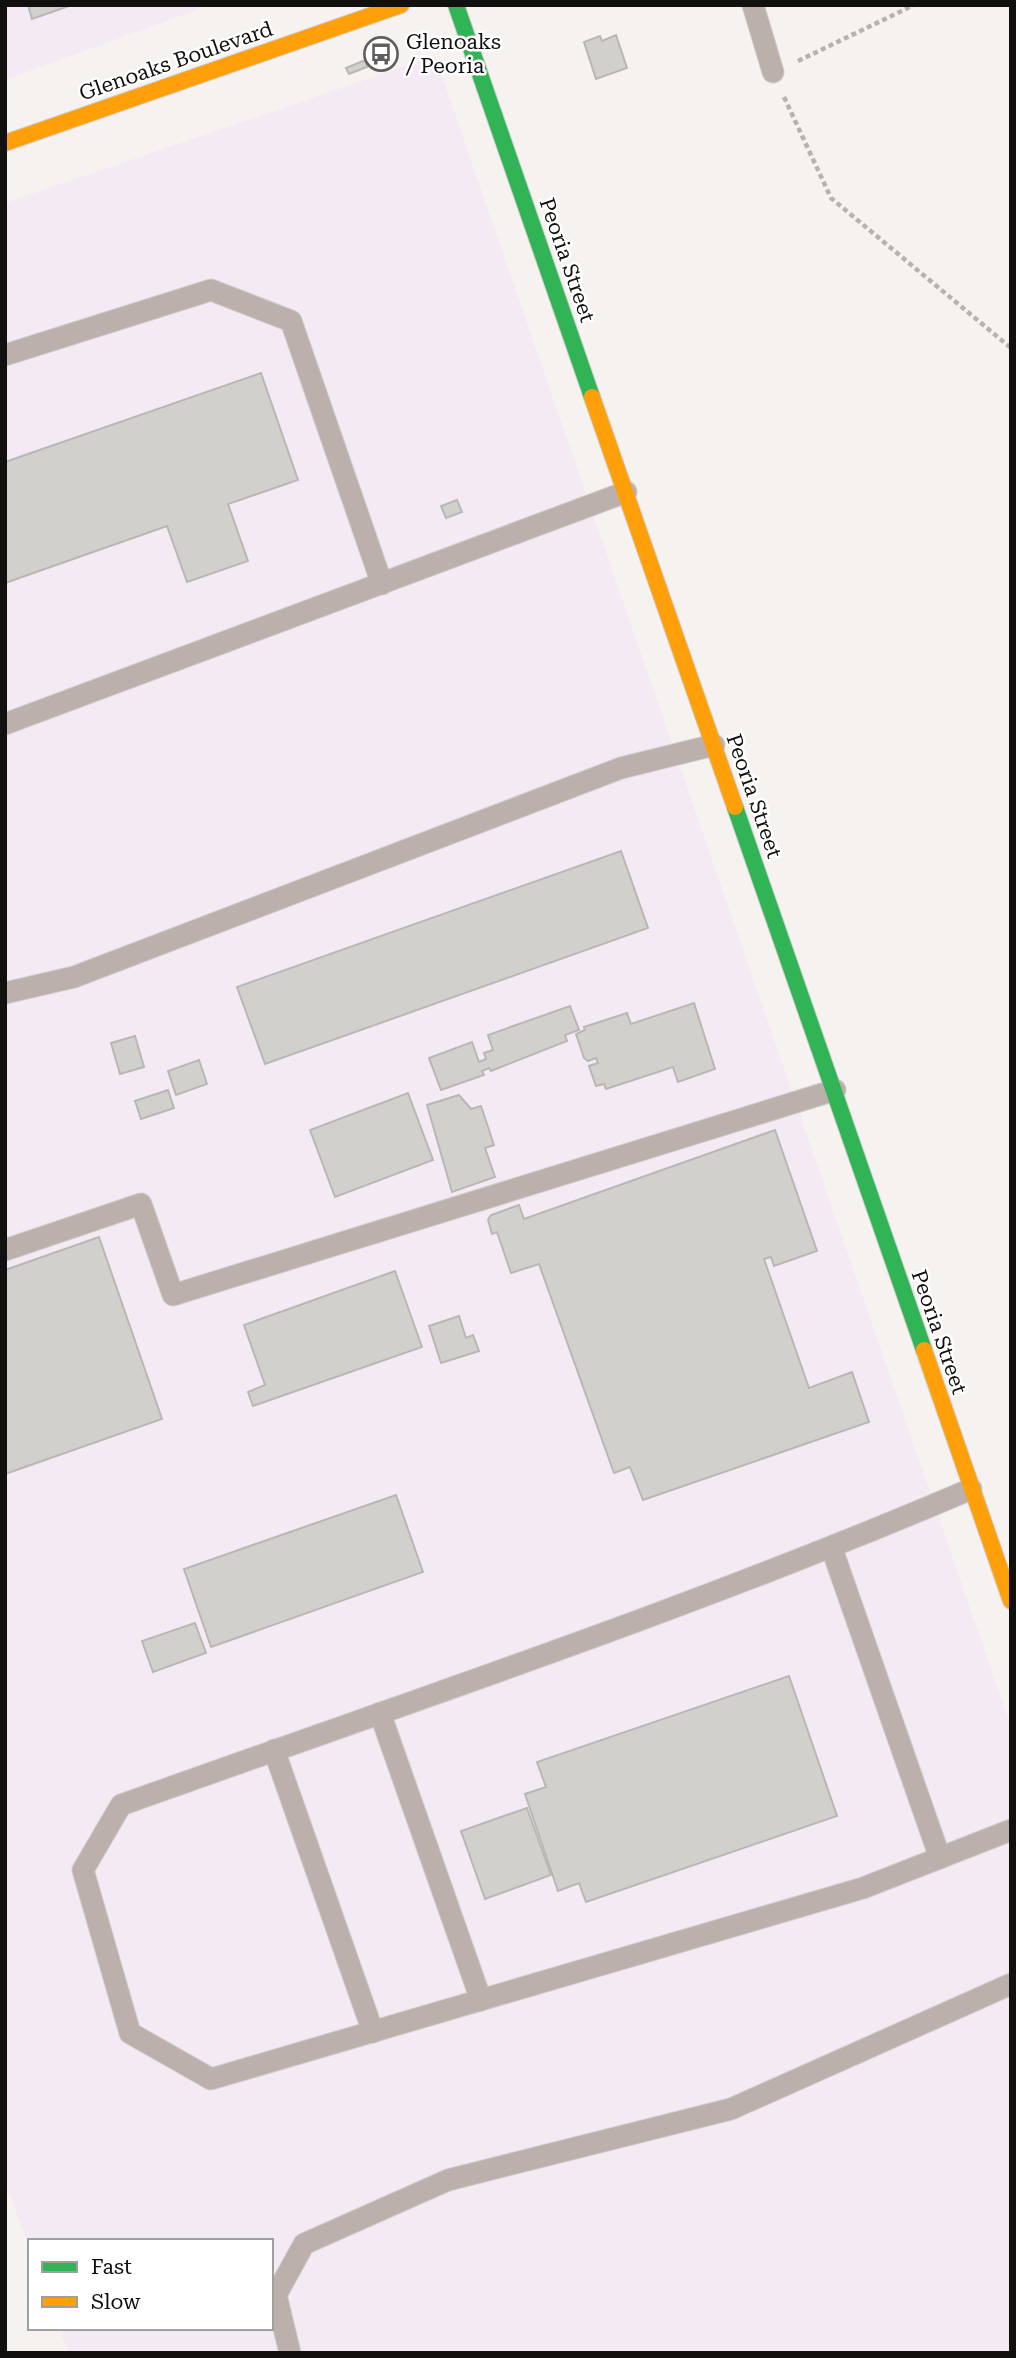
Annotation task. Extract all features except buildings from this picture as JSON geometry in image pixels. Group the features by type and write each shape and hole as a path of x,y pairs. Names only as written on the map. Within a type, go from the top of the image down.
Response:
{"street":[{"name":"Glenoaks Boulevard","path":"5,143 401,5"},
{"name":"Peoria Street","path":"456,5 1011,1601"}],"lane":[{"path":"753,5 773,72"},
{"path":"5,355 211,290 291,321 382,584"},
{"path":"5,724 626,492"},
{"path":"5,993 74,977 621,768 714,745"},
{"path":"5,1250 141,1204 173,1295 835,1090"},
{"path":"971,1489 832,1549 674,1609 121,1805 83,1870 130,2033 211,2079 863,1888 1011,1830"},
{"path":"832,1549 940,1858"},
{"path":"380,1713 481,2000"},
{"path":"274,1750 373,2032"},
{"path":"290,2353 276,2295 304,2244 448,2180 731,2109 1011,1984"}],"path":[{"path":"914,5 773,72 831,198 1011,348"}],"shaded area":[{"path":"5,5 210,5 5,80"},
{"path":"435,56 1011,1727 1011,2353 68,2353 60,2330 273,2330 273,2239 28,2239 28,2244 5,2182 5,203"}],"traffic: fast":[{"path":"456,5 592,397"},
{"path":"735,807 924,1350"}],"traffic: slow":[{"path":"5,143 401,5"},
{"path":"592,397 735,807"},
{"path":"924,1350 1011,1601"}],"place":[{"name":"Glenoaks / Peoria","path":"381,54"}]}
